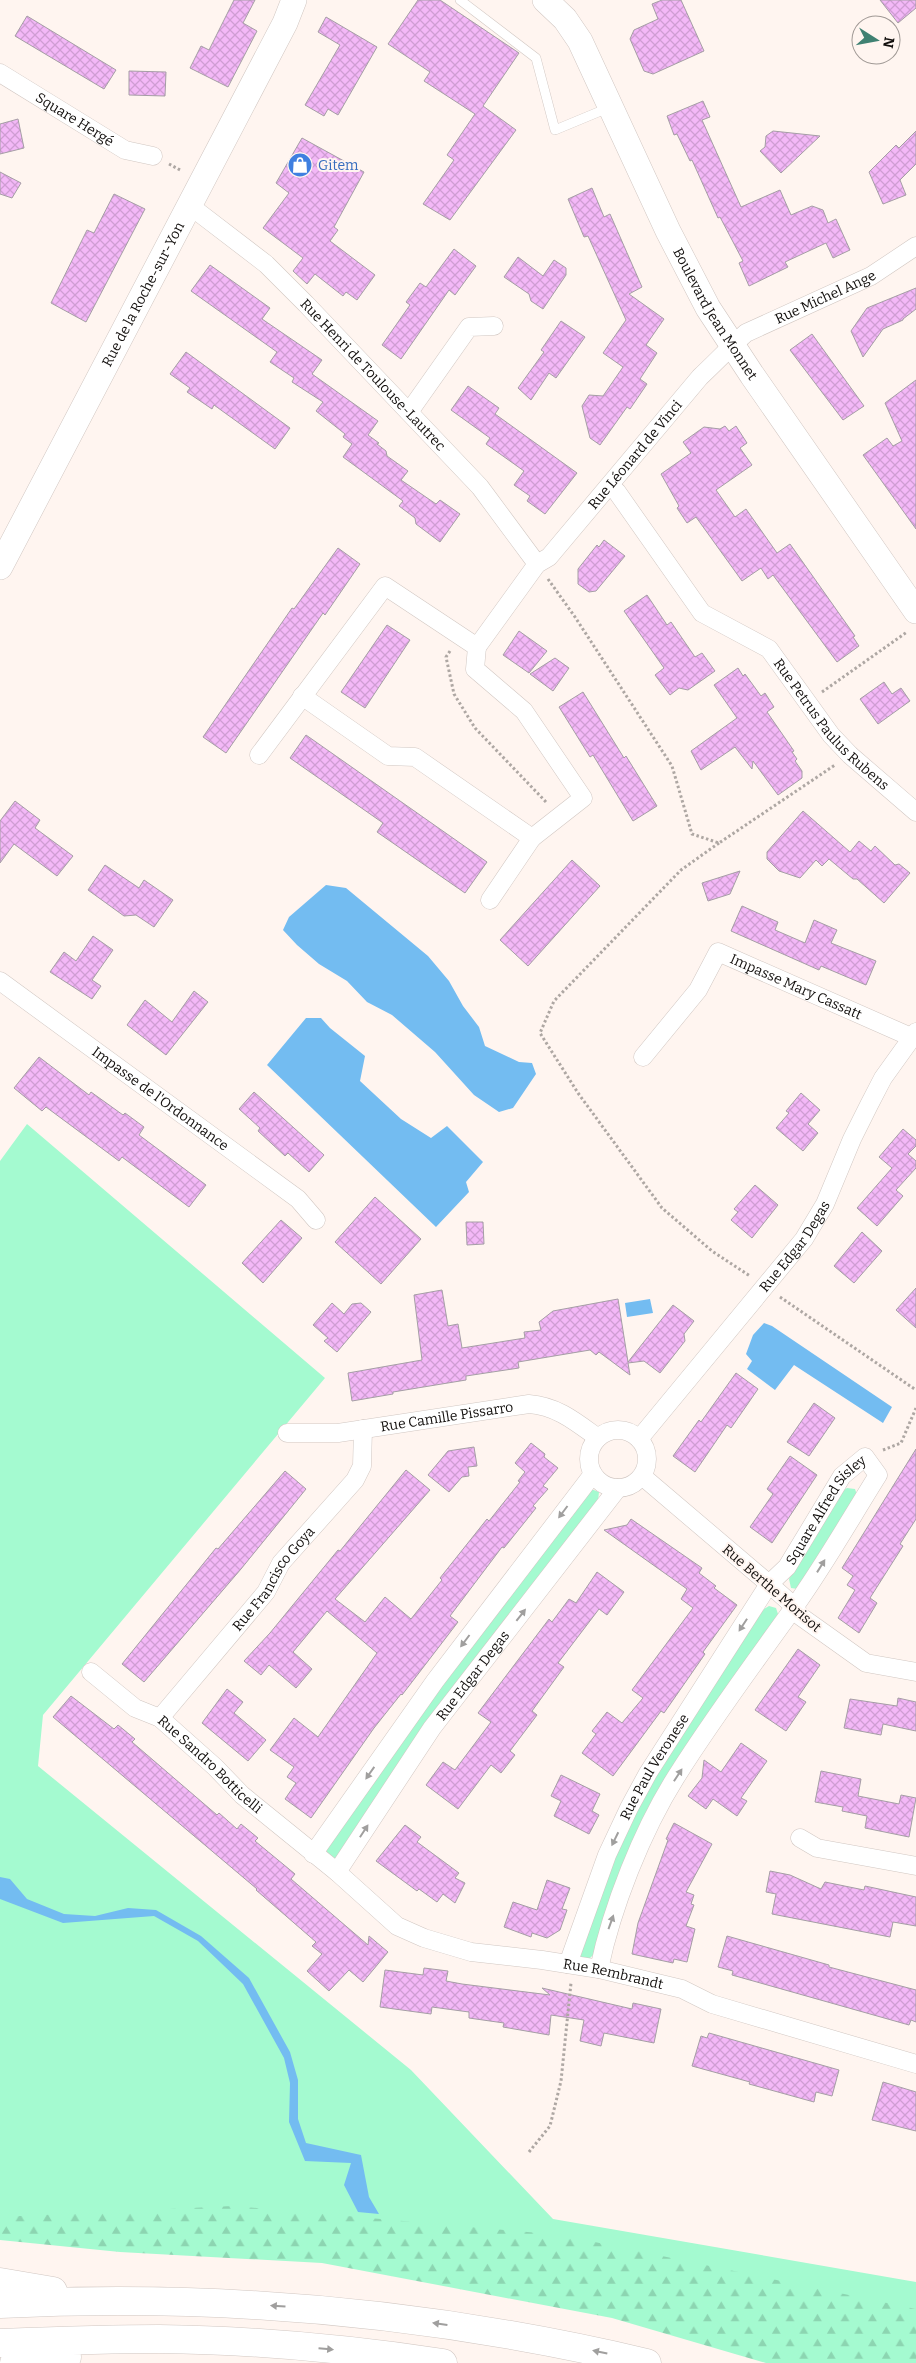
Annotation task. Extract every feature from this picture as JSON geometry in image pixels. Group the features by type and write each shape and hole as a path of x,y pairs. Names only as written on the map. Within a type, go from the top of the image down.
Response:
{"highway":[{"path":"0,2282 107,2301"},
{"path":"0,2304 107,2301 271,2306 376,2315 529,2338 647,2363"},
{"path":"0,2343 160,2339 208,2341 363,2352 443,2363"},
{"path":"14,2363 208,2341"}],"main road":[{"name":"Rue de la Roche-sur-Yon","path":"286,23 294,0"},
{"name":"Rue de la Roche-sur-Yon","path":"0,567 286,23 303,0"},
{"name":"Boulevard Jean Monnet","path":"545,0 565,19 580,41 668,231 708,308 912,622"}],"street":[{"name":"Square Hergé","path":"0,73 125,150 153,156"},
{"name":"Rue Henri de Toulouse-Lautrec","path":"189,205 266,264 480,487 537,564"},
{"name":"Rue Michel Ange","path":"733,344 746,333 871,276 916,246"},
{"path":"409,412 470,327 494,326"},
{"name":"Rue Léonard de Vinci","path":"477,647 537,564 549,557 700,377 722,358 733,344"},
{"name":"Rue Petrus Paulus Rubens","path":"610,485 617,492 702,612 769,649 831,735 850,755 916,812"},
{"path":"259,755 385,586 477,647 475,670 524,711 583,798 532,838 490,900"},
{"path":"302,696 388,756 415,757 532,838"},
{"name":"Impasse Mary Cassatt","path":"643,1057 698,990 718,952 914,1035"},
{"name":"Impasse de l'Ordonnance","path":"0,981 298,1199 316,1220"},
{"name":"Rue Edgar Degas","path":"639,1439 804,1239 825,1204 868,1105 914,1035"},
{"name":"Rue Camille Pissarro","path":"288,1433 338,1433 529,1404 545,1405 558,1410 598,1438"},
{"name":"Rue Francisco Goya","path":"160,1718 266,1592 281,1562 354,1480 362,1466 363,1429"},
{"path":"614,1430 632,1433 639,1439 647,1456 642,1476 628,1486 618,1488 600,1481 593,1474 590,1454 598,1438 614,1430"},
{"name":"Square Alfred Sisley","path":"769,1584 788,1567 842,1476 865,1457 878,1475 795,1607"},
{"name":"Rue Edgar Degas","path":"326,1863 435,1681 593,1474"},
{"name":"Rue Berthe Morisot","path":"642,1476 795,1607 800,1616 866,1663 916,1672"},
{"name":"Rue Edgar Degas","path":"326,1863 618,1488"},
{"name":"Rue Paul Veronese","path":"571,1965 607,1855 629,1808 648,1773 769,1584"},
{"name":"Rue Paul Veronese","path":"599,1969 606,1937 637,1854 675,1778 776,1631 795,1607"},
{"name":"Rue Sandro Botticelli","path":"91,1672 135,1708 160,1718 216,1767 242,1795 326,1863"},
{"path":"800,1838 817,1848 916,1866"},
{"name":"Rue Rembrandt","path":"326,1863 397,1926 424,1938 471,1952 599,1969 682,1989 712,2004 916,2064"}],"lane":[{"path":"460,0 536,58 556,130 611,107"}],"path":[{"path":"153,156 202,182"},
{"path":"537,564 575,616 672,766 692,834 719,843"},
{"path":"807,702 912,622"},
{"path":"460,636 446,657 454,694 475,728 559,817"},
{"path":"850,755 681,870 554,1001 540,1033 578,1093 662,1208 712,1251 916,1390"},
{"path":"865,1457 901,1442 916,1408"},
{"path":"529,2152 550,2126 561,2082 571,1965"}],"green space":[{"path":"27,1124 325,1378 43,1715 38,1766 411,2070 553,2219 916,2282 916,2309 0,2234 0,1161"},
{"path":"847,1488 855,1489 857,1495 798,1589 791,1588 789,1579"},
{"path":"591,1489 599,1492 598,1501 340,1856 334,1859 327,1853 327,1848 422,1710"},
{"path":"769,1606 776,1608 778,1614 671,1771 594,1954 589,1959 582,1958 580,1956 617,1845 653,1773 764,1609"},
{"path":"233,2206 561,2235 916,2309 916,2363 766,2363 612,2318 322,2263 120,2252 0,2240 0,2217"}],"water":[{"path":"326,885 346,888 428,956 449,981 463,1006 479,1027 485,1046 519,1062 532,1063 536,1074 513,1108 499,1112 474,1095 435,1052 392,1015 367,1002 347,981 319,964 283,930 289,917"},
{"path":"306,1018 321,1018 330,1028 365,1056 360,1081 401,1119 431,1138 447,1126 483,1162 466,1182 469,1192 436,1227 267,1065"},
{"path":"650,1299 653,1313 627,1317 625,1303"},
{"path":"764,1323 772,1326 892,1407 883,1423 794,1365 775,1390 747,1369 752,1361 746,1354 753,1335"},
{"path":"0,1877 10,1879 27,1899 64,1914 95,1916 128,1908 156,1910 201,1936 249,1978 290,2052 298,2080 298,2119 306,2143 361,2155 369,2197 379,2214 358,2212 344,2185 351,2163 305,2161 289,2122 290,2083 284,2058 243,1984 198,1941 154,1916 63,1923 0,1899"}],"building":[{"path":"234,0 255,0 243,23 257,31 228,87 190,68 201,46 209,50"},
{"path":"418,0 440,0 519,53 483,106 516,130 450,220 423,204 454,160 447,155 475,114 424,81 430,72 388,44"},
{"path":"662,0 681,0 704,51 653,74 644,71 630,39 634,30 658,19 652,4"},
{"path":"880,0 916,0 916,8 901,20 901,15 892,15"},
{"path":"27,16 116,70 104,89 15,36"},
{"path":"326,17 377,47 338,115 328,109 324,116 305,105 340,45 318,32"},
{"path":"129,71 166,72 165,96 129,95"},
{"path":"703,101 710,117 702,120 741,207 780,190 791,215 812,206 823,210 828,223 836,219 850,250 833,258 826,243 785,262 788,267 749,286 739,263 743,261 720,217 718,218 692,160 690,161 677,134 674,135 667,116"},
{"path":"18,119 24,148 0,154 0,124"},
{"path":"773,131 820,136 781,173 760,151 765,147 766,136"},
{"path":"916,131 916,164 900,180 906,195 883,204 869,172 896,145 899,148"},
{"path":"302,138 364,172 334,227 338,230 330,241 375,275 357,300 346,292 343,296 315,274 307,284 293,271 303,258 263,228 289,193 276,183"},
{"path":"0,172 21,183 12,198 0,194"},
{"path":"592,188 604,217 610,214 642,287 629,294 664,319 646,345 657,353 640,379 647,384 630,409 627,407 600,445 590,438 582,406 589,395 603,396 623,367 603,353 626,320 588,236 584,237 568,199"},
{"path":"114,194 145,209 86,322 51,303 87,230 94,233"},
{"path":"454,249 476,266 455,295 449,290 401,359 382,345 410,305 406,302 420,283 426,287"},
{"path":"518,257 543,276 554,260 566,268 566,275 543,309 531,301 529,294 504,277"},
{"path":"210,265 270,308 262,319 322,360 312,374 378,421 368,435 379,443 377,444 386,451 387,456 408,471 401,480 436,504 440,500 460,514 440,542 416,524 415,518 399,506 403,501 343,457 352,444 343,437 345,434 316,411 323,402 292,382 294,378 270,362 277,352 191,291"},
{"path":"916,288 916,309 903,320 883,329 863,357 851,331 867,308"},
{"path":"561,321 585,337 556,378 549,373 531,400 518,388 544,352 541,350"},
{"path":"812,334 864,406 843,420 790,350"},
{"path":"186,352 290,428 275,449 214,405 212,409 187,392 190,388 170,374"},
{"path":"916,380 916,529 863,455 887,438 893,446 902,441 885,403"},
{"path":"468,386 499,408 495,414 577,473 545,514 527,501 530,496 514,485 524,471 486,444 490,438 451,410"},
{"path":"725,426 729,431 736,426 747,443 740,448 752,465 716,490 735,517 746,509 777,553 790,544 855,636 853,637 859,646 837,662 773,575 768,579 761,568 742,581 696,517 687,523 677,508 679,506 661,474 691,453 683,442 704,427 720,429"},
{"path":"604,540 625,556 596,591 589,592 578,584 578,569 597,545 599,547"},
{"path":"338,548 360,564 325,615 323,613 226,753 203,737 292,608 294,609"},
{"path":"647,595 667,625 671,622 695,657 702,653 715,671 688,690 679,688 670,695 655,675 664,668 624,611"},
{"path":"387,625 410,640 365,708 341,692"},
{"path":"519,631 547,651 529,673 503,655"},
{"path":"555,658 569,668 553,691 530,674"},
{"path":"738,668 743,676 745,674 761,696 765,693 774,707 767,712 794,751 792,752 797,759 795,761 802,771 802,778 778,795 753,761 752,769 735,747 701,770 691,751 737,718 714,685"},
{"path":"884,682 892,694 901,688 910,701 878,724 860,699"},
{"path":"583,692 624,758 626,756 657,806 633,821 593,755 590,757 559,707"},
{"path":"306,735 487,862 465,893 377,832 383,823 290,758"},
{"path":"15,801 40,820 35,828 73,856 57,876 14,844 0,863 0,821"},
{"path":"803,811 850,852 859,841 871,851 875,846 895,865 899,864 910,873 884,903 857,879 853,879 829,859 822,866 816,860 800,878 779,871 767,859 767,852"},
{"path":"572,860 600,886 528,966 500,940"},
{"path":"105,865 139,888 144,880 173,900 154,927 136,915 124,916 88,890"},
{"path":"740,871 730,894 708,901 702,883"},
{"path":"742,906 778,922 775,930 805,943 814,920 837,930 831,943 876,961 866,985 821,966 819,970 731,931"},
{"path":"93,936 113,950 92,980 101,986 92,999 50,972 64,952 76,961"},
{"path":"194,991 208,1002 166,1055 127,1025 145,1000 172,1022"},
{"path":"39,1057 89,1095 91,1092 123,1115 125,1113 144,1127 139,1135 206,1185 189,1207 122,1157 119,1161 46,1107 42,1111 14,1088"},
{"path":"254,1092 324,1155 309,1172 288,1153 285,1156 258,1131 260,1128 239,1109"},
{"path":"801,1093 820,1110 808,1124 818,1133 803,1151 776,1128 789,1113 786,1111"},
{"path":"903,1129 916,1140 916,1146 908,1154 916,1161 916,1168 896,1190 903,1196 877,1226 857,1208 892,1168 879,1157"},
{"path":"755,1185 778,1205 752,1238 731,1220 738,1212 734,1209"},
{"path":"375,1197 421,1239 381,1284 335,1242"},
{"path":"281,1220 302,1238 263,1283 242,1263"},
{"path":"466,1222 483,1222 484,1244 467,1245"},
{"path":"862,1232 882,1251 854,1283 834,1266"},
{"path":"916,1288 916,1328 896,1310"},
{"path":"442,1290 448,1326 458,1324 462,1348 525,1338 524,1332 541,1330 539,1322 553,1311 618,1299 628,1362 673,1305 694,1321 684,1334 685,1341 660,1373 644,1361 628,1363 630,1375 599,1352 596,1355 590,1350 518,1362 519,1368 466,1376 466,1380 352,1401 348,1373 422,1360 414,1295"},
{"path":"332,1303 344,1314 352,1304 361,1303 371,1312 337,1352 324,1341 328,1338 313,1325"},
{"path":"736,1373 758,1389 731,1428 727,1425 695,1472 673,1456 699,1420 701,1422"},
{"path":"814,1403 835,1418 809,1456 787,1442"},
{"path":"531,1443 558,1468 543,1486 548,1489 533,1506 536,1508 504,1548 502,1547 450,1616 458,1622 374,1728 311,1818 285,1799 296,1783 287,1777 294,1767 270,1750 294,1718 318,1737 377,1653 327,1611 293,1652 312,1669 296,1688 269,1665 261,1675 244,1661 270,1633 338,1550 340,1551 406,1470 430,1490 335,1599 365,1622 385,1597 411,1619 442,1580 440,1578 487,1519 489,1521 520,1482 518,1481 525,1472 515,1463"},
{"path":"474,1447 477,1466 468,1467 469,1476 462,1477 449,1492 428,1475 448,1451"},
{"path":"916,1449 916,1519 900,1544 903,1546 870,1598 877,1603 859,1633 838,1618 855,1590 847,1585 853,1576 842,1568"},
{"path":"790,1456 817,1475 772,1543 750,1527 773,1494 767,1489"},
{"path":"285,1471 306,1489 241,1569 144,1682 122,1664 216,1548 218,1549"},
{"path":"631,1519 702,1568 699,1573 716,1586 714,1588 737,1605 703,1652 705,1654 664,1713 661,1711 613,1776 582,1753 596,1734 592,1731 607,1712 622,1723 643,1698 632,1690 693,1608 681,1599 687,1589 604,1530 627,1525"},
{"path":"597,1572 624,1592 607,1615 599,1609 558,1663 564,1667 532,1711 537,1715 510,1751 515,1755 501,1773 491,1765 458,1809 426,1785 443,1762 455,1770 491,1722 478,1713 549,1619 552,1622 569,1599 576,1603"},
{"path":"798,1649 820,1665 798,1697 806,1702 786,1731 755,1710"},
{"path":"227,1689 243,1702 234,1713 266,1740 248,1761 202,1723"},
{"path":"71,1696 114,1729 118,1725 135,1739 132,1742 217,1815 219,1813 237,1829 241,1824 258,1838 255,1841 295,1874 291,1879 368,1945 369,1936 388,1952 363,1982 349,1970 329,1991 307,1971 322,1954 312,1946 316,1942 257,1889 53,1717"},
{"path":"898,1698 916,1702 916,1731 883,1724 881,1735 844,1728 850,1699 897,1706"},
{"path":"741,1743 767,1761 741,1798 747,1801 737,1816 713,1799 706,1809 688,1796 702,1778 704,1760 721,1772"},
{"path":"821,1771 861,1779 858,1796 899,1804 901,1795 916,1798 909,1837 865,1828 867,1816 842,1811 843,1807 815,1802"},
{"path":"561,1775 600,1794 592,1811 599,1815 589,1834 554,1816 561,1801 551,1796"},
{"path":"674,1823 712,1844 686,1892 694,1895 691,1904 694,1905 686,1926 695,1929 687,1962 674,1959 673,1963 632,1954 638,1923 668,1840 666,1839"},
{"path":"405,1825 421,1837 417,1842 459,1873 455,1878 465,1883 455,1903 443,1894 437,1902 419,1889 417,1891 376,1861"},
{"path":"770,1871 790,1875 821,1889 825,1882 864,1890 865,1886 916,1897 916,1926 893,1922 890,1937 772,1914 776,1894 766,1892"},
{"path":"547,1880 570,1888 562,1909 567,1910 560,1930 547,1938 532,1933 531,1937 504,1927 513,1902 537,1910"},
{"path":"727,1936 829,1965 829,1967 916,1990 916,2022 911,2020 909,2025 732,1975 733,1971 718,1967"},
{"path":"424,1968 448,1971 446,1981 462,1984 550,1995 542,1988 632,2009 633,2003 661,2009 654,2043 604,2033 601,2046 580,2041 584,2020 551,2015 549,2035 503,2027 504,2023 469,2018 469,2012 432,2007 431,2014 380,2007 385,1970 423,1975"},
{"path":"709,2033 839,2070 832,2096 816,2092 814,2102 692,2066 701,2036 707,2038"},
{"path":"883,2082 916,2092 916,2131 872,2120"}],"place":[{"name":"Gitem","path":"300,165"}]}
